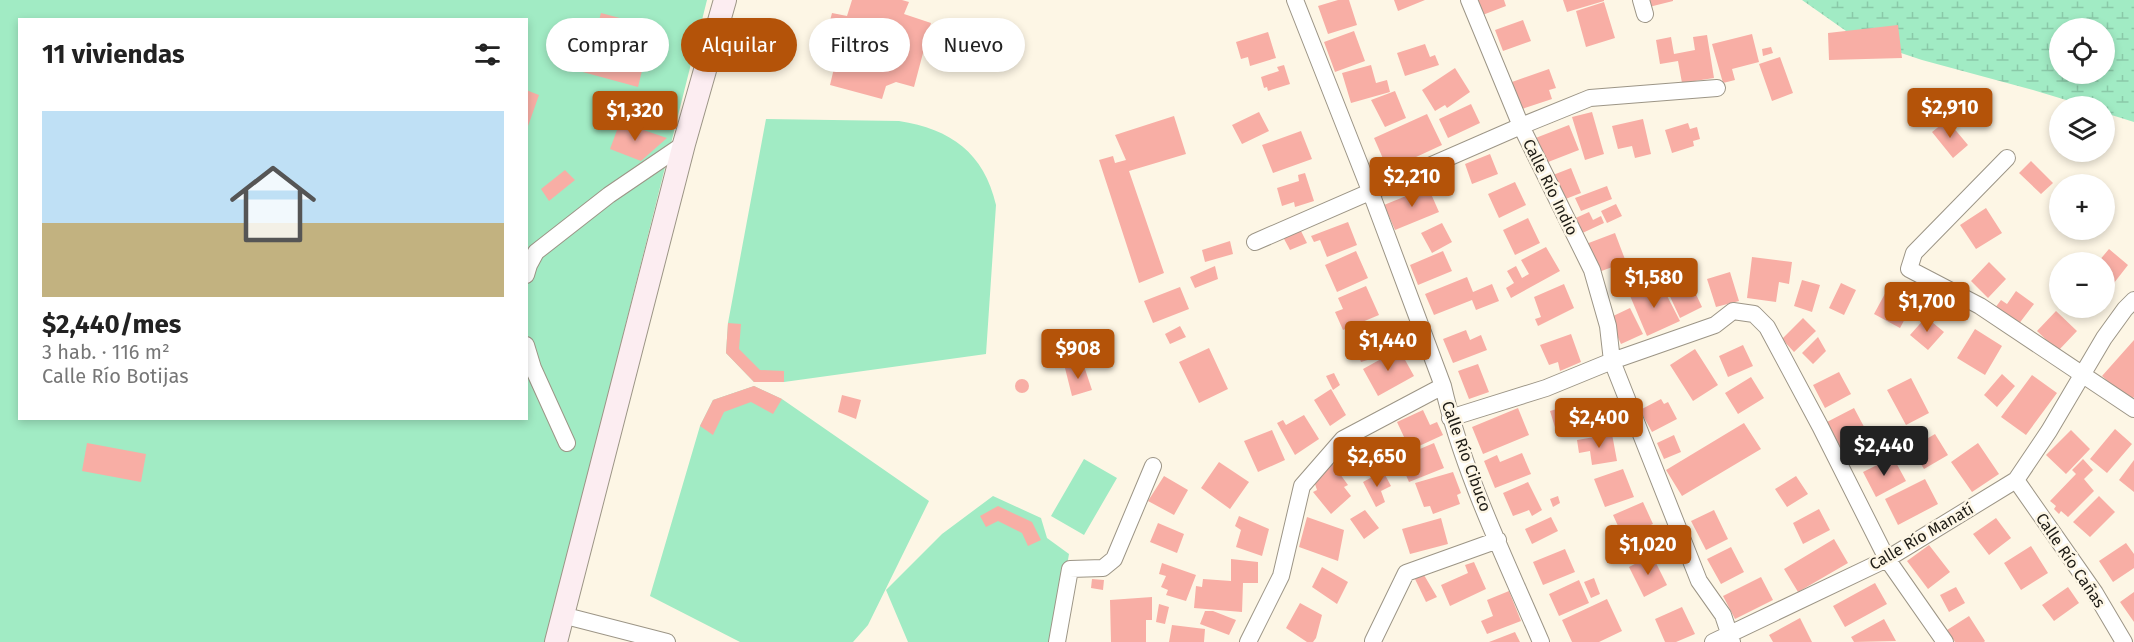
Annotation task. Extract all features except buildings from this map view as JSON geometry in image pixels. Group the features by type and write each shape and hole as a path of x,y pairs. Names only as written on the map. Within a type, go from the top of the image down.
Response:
{"street":[{"path":"556,642 684,144 724,0"},
{"name":"Calle Río Cibuco","path":"1295,0 1371,193 1443,386 1450,418 1541,642"},
{"name":"Calle Río Indio","path":"1469,0 1521,126 1592,270 1608,326 1612,361 1699,581 1723,615 1725,640"},
{"path":"1255,242 1590,98 1717,88"},
{"path":"528,268 536,252 609,195 684,144"},
{"path":"2007,158 1914,253 1909,269 1980,306 2134,410"},
{"name":"Calle Río Manatí","path":"1725,640 1887,559 2016,480 2049,431 2104,338 2134,300"},
{"path":"1450,418 1546,388 1612,361 1715,325 1733,311 1754,314 1767,327 1887,559 1945,642"},
{"path":"528,352 533,368 567,443"},
{"path":"1248,642 1281,576 1302,486 1343,439 1443,386"},
{"path":"1057,642 1070,569 1103,568 1114,559 1153,466"},
{"name":"Calle Río Cañas","path":"2016,480 2095,593 2124,642"},
{"path":"1373,641 1406,573 1498,540"},
{"path":"562,615 667,642"}],"green space":[{"path":"0,0 707,0 702,18 681,18 681,72 689,72 546,642 0,642"},
{"path":"1802,0 2134,0 2134,122 2115,116 2115,96 2053,96 1922,60 1856,38"},
{"path":"766,119 899,121 934,130 963,146 983,171 996,205 986,354 784,382 754,382 726,353 728,323"},
{"path":"754,386 782,399 929,501 868,625 853,642 740,642 650,596 700,426 713,400"},
{"path":"1084,459 1117,478 1084,535 1051,516"},
{"path":"993,496 1041,518 1047,538 1069,554 1054,642 908,642 886,590 942,534"}]}
